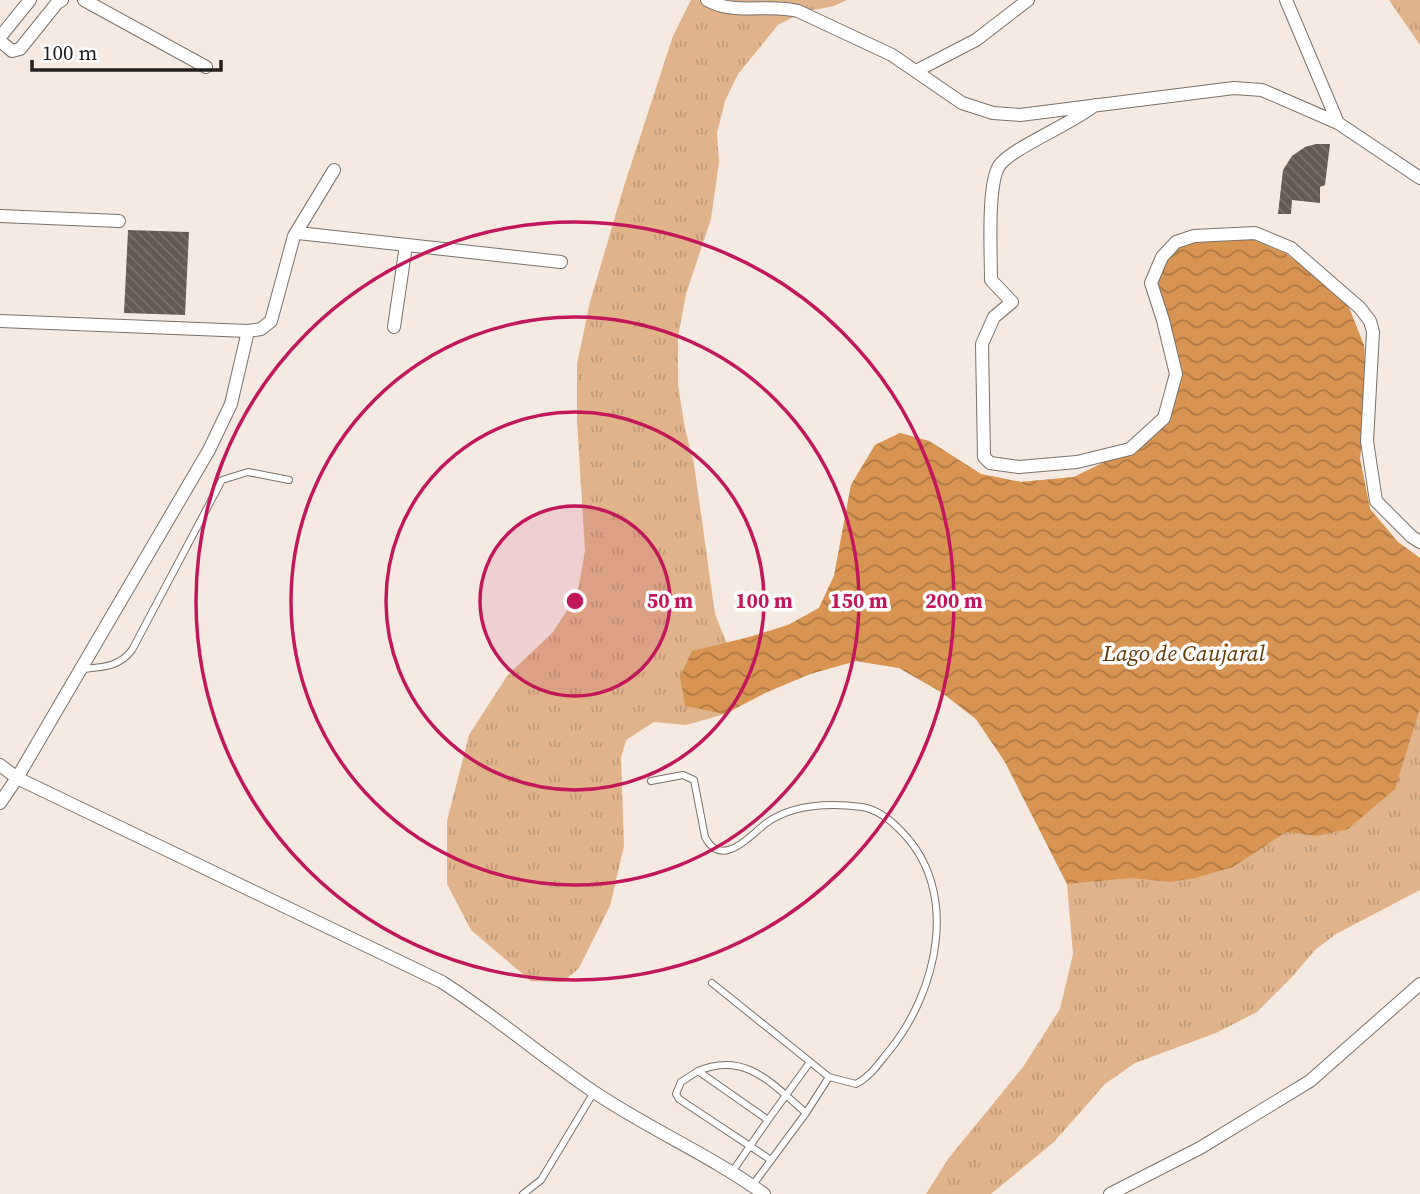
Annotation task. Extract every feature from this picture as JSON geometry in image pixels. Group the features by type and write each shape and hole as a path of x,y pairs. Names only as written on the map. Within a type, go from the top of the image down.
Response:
{"street":[{"path":"30,0 4,23 0,39 12,51 20,49 62,0"},
{"path":"84,0 206,67"},
{"path":"707,0 733,9 783,7 798,11 892,55 962,103 993,113 1020,115 1234,88 1262,90 1338,123 1420,178"},
{"path":"916,71 976,40 1028,0"},
{"path":"1286,0 1338,123"},
{"path":"1096,105 1084,115 1014,154 999,166 993,184 990,280 1013,302 994,317 982,344 984,457 990,463 1019,467 1077,463 1130,449 1164,418 1176,374 1151,283 1162,257 1176,242 1194,236 1255,233 1291,248 1360,308 1370,321 1373,332 1367,441 1376,501 1420,542"},
{"path":"0,321 248,331 261,329 271,321 294,236 334,170"},
{"path":"0,216 119,221"},
{"path":"298,233 561,262"},
{"path":"394,327 406,245"},
{"path":"0,803 209,450 231,404 248,331"},
{"path":"0,765 17,778 442,982 484,1009 594,1092 732,1172 764,1194"},
{"path":"1110,1194 1200,1148 1310,1081 1420,984"}],"lane":[{"path":"81,669 113,666 125,659 132,650 222,480 248,472 289,480"},
{"path":"651,781 683,775 694,780 705,837 709,845 719,850 731,849 768,822 791,810 846,806 866,808 887,816 921,854 933,887 937,909 932,969 924,992 902,1034 865,1079 856,1084 829,1077 712,983"},
{"path":"732,1172 810,1062"},
{"path":"771,1160 679,1099 676,1094 681,1082 698,1071 722,1063 742,1066 771,1083 806,1113"},
{"path":"698,1071 768,1121"},
{"path":"752,1186 829,1077"},
{"path":"523,1194 541,1180 594,1092"}],"green space":[{"path":"691,0 847,0 834,6 803,12 778,25 738,74 725,101 717,133 719,162 711,219 686,294 678,337 678,385 694,464 715,614 727,644 788,625 819,608 834,576 851,485 875,445 900,433 929,441 981,474 1021,482 1074,477 1131,449 1165,420 1181,379 1169,325 1285,253 1364,345 1366,389 1360,459 1370,509 1398,542 1420,558 1420,890 1336,934 1315,950 1257,1012 1216,1033 1135,1063 1105,1084 1054,1142 991,1194 926,1194 948,1159 1023,1067 1060,1009 1073,954 1067,884 1005,762 976,719 941,692 899,668 856,661 810,674 725,714 686,725 654,722 626,740 621,758 624,846 610,906 579,968 563,982 531,981 471,930 447,884 447,821 469,735 507,676 553,632 577,595 585,551 577,421 577,364 590,302 624,186 673,36"},
{"path":"1389,0 1420,0 1420,45"}],"water":[{"name":"Lago de Caujaral","path":"1199,238 1251,239 1285,253 1346,300 1364,345 1366,389 1360,459 1370,509 1398,542 1420,558 1420,708 1395,789 1348,829 1317,836 1286,832 1233,867 1171,882 1131,878 1067,884 1005,762 976,719 941,692 899,668 856,661 810,674 725,714 685,706 680,677 692,651 788,625 819,608 834,576 851,485 875,445 900,433 929,441 981,474 1021,482 1074,477 1131,449 1165,420 1181,379 1169,325 1154,283 1168,251"}],"building":[{"path":"1330,144 1325,185 1320,187 1320,203 1292,200 1291,214 1278,214 1283,170 1292,156 1305,147"},
{"path":"128,230 189,232 185,315 124,313"}]}
